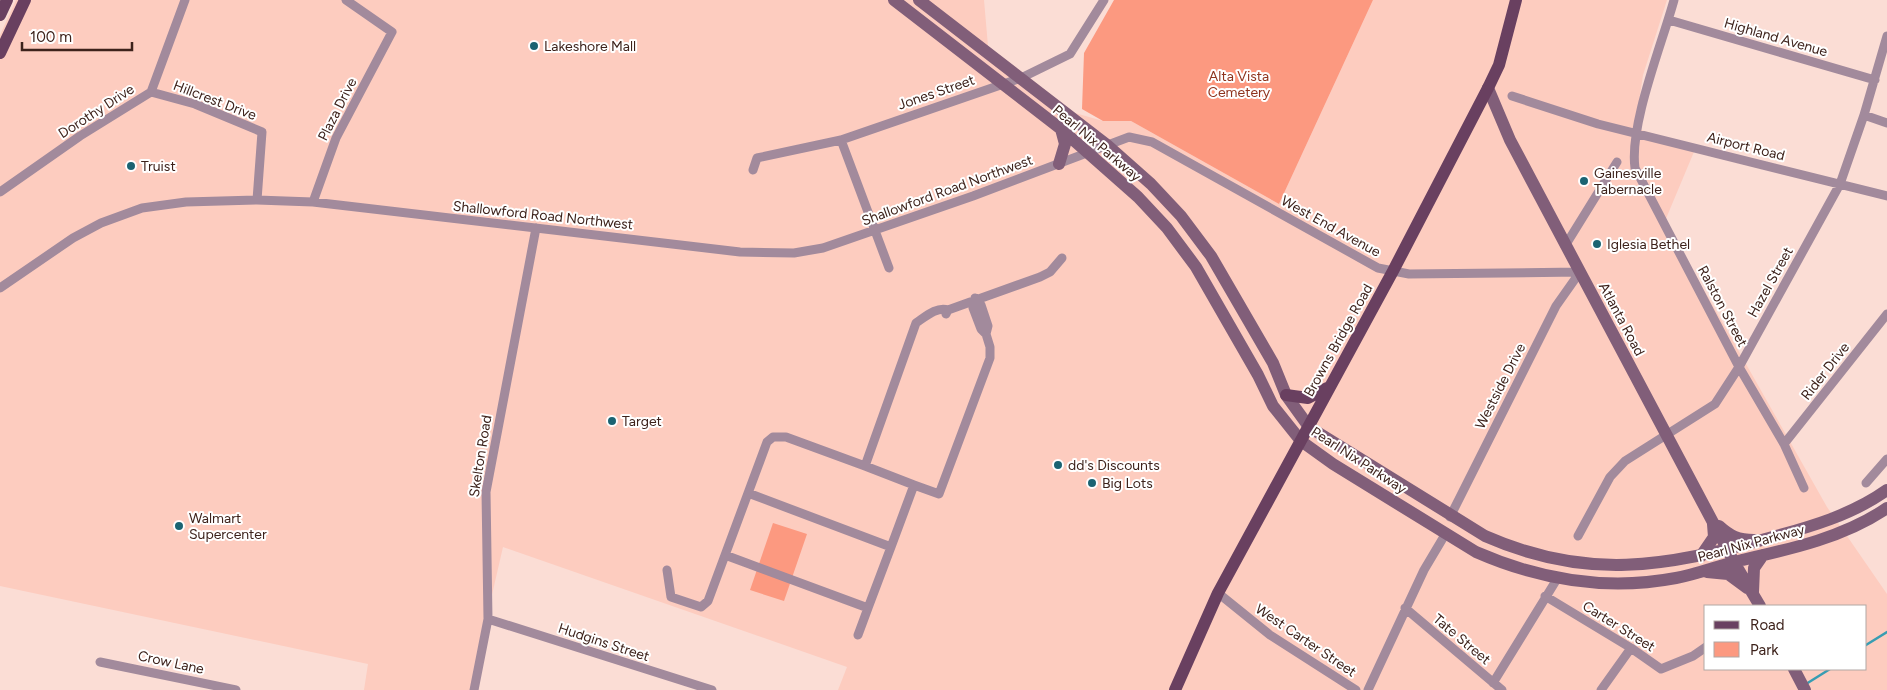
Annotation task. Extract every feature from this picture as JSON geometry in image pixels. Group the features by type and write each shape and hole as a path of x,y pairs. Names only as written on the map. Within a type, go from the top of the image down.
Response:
{"main road":[{"path":"0,15 6,0"},
{"path":"0,53 25,0"},
{"name":"Pearl Nix Parkway","path":"894,0 1061,130 1138,197 1173,235 1196,267 1235,333 1273,406 1301,441 1333,464 1476,552 1500,562 1557,579 1623,584 1676,578 1702,571 1762,540 1829,520 1856,508 1887,490"},
{"name":"Pearl Nix Parkway","path":"919,0 1107,145 1151,184 1181,216 1211,256 1274,366 1286,395 1308,427 1380,470 1450,516 1506,546 1560,561 1604,566 1639,566 1701,556 1764,555 1840,532 1887,508"},
{"name":"Browns Bridge Road","path":"1175,690 1218,593 1301,441 1327,388 1393,271 1488,88 1499,65 1516,0"},
{"name":"Atlanta Road","path":"1488,88 1510,140 1567,243 1580,272 1666,435 1760,605"},
{"path":"1059,164 1065,144 1061,130"},
{"path":"1286,395 1308,398 1327,388"},
{"path":"1713,521 1732,536 1743,540 1762,540"},
{"path":"1701,556 1714,538 1713,521"},
{"path":"1753,592 1754,568 1764,555"},
{"path":"1702,571 1728,574 1753,592"},
{"path":"1795,670 1805,690"}],"street":[{"name":"Dorothy Drive","path":"0,192 80,136 151,92 186,0"},
{"name":"Plaza Drive","path":"313,202 334,144 392,32 346,0"},
{"name":"Jones Street","path":"753,170 757,158 841,140 1022,78 1070,54 1104,0"},
{"name":"Ralston Street","path":"1674,0 1651,76 1633,153 1640,178 1739,367 1784,444 1804,488"},
{"name":"Highland Avenue","path":"1669,20 1875,80"},
{"name":"Hazel Street","path":"1578,536 1610,477 1625,460 1715,404 1739,367 1840,184 1864,115 1887,36"},
{"name":"Hillcrest Drive","path":"151,92 195,104 262,132 257,200"},
{"name":"Airport Road","path":"1512,96 1598,124 1887,196"},
{"path":"1864,115 1887,123"},
{"name":"West End Avenue","path":"1088,153 1129,137 1152,142 1378,268 1409,274 1580,272"},
{"path":"841,140 889,268"},
{"name":"Shallowford Road Northwest","path":"1,285 73,238 126,213 176,202 257,200 313,202 768,254 823,248 874,232 1088,153"},
{"path":"1567,243 1617,162"},
{"name":"Skelton Road","path":"474,690 488,619 486,492 536,228"},
{"path":"865,466 915,331 916,323 944,308 948,310 1040,277 1050,272 1062,258"},
{"name":"Westside Drive","path":"1450,516 1556,306 1580,272"},
{"path":"667,570 671,597 702,607 708,601 767,442 773,437 786,438 939,494 990,358 990,347 986,334 981,329 981,318 973,308 976,300"},
{"name":"Rider Drive","path":"1784,444 1887,314"},
{"path":"1866,483 1887,459"},
{"path":"858,635 914,484"},
{"path":"748,493 891,547"},
{"path":"1368,690 1405,608 1446,533"},
{"path":"725,555 868,608"},
{"path":"1494,683 1557,579"},
{"name":"West Carter Street","path":"1218,593 1270,635 1356,690"},
{"name":"Carter Street","path":"1545,596 1631,648 1661,669 1693,656 1704,648"},
{"name":"Tate Street","path":"1405,608 1502,690"},
{"name":"Hudgins Street","path":"488,619 712,690"},
{"path":"1601,690 1631,648"},
{"name":"Crow Lane","path":"100,662 236,690"}],"shaded area":[{"path":"16,0 984,0 988,46 1075,113 1103,121 1131,121 1279,204 1373,0 1667,0 1643,75 1635,128 1696,147 1665,221 1827,507 1887,594 1887,690 838,690 847,667 503,547 470,690 364,690 368,664 0,586 0,35"}],"green space":[{"name":"Alta Vista Cemetery","path":"1114,0 1373,0 1279,204 1131,121 1103,121 1082,109 1084,53"},
{"path":"773,523 807,534 784,601 750,590"}],"waterway":[{"path":"1867,644 1887,632"},
{"path":"1806,684 1828,670"}],"place":[{"name":"Lakeshore Mall","path":"534,46"},
{"name":"Truist","path":"131,166"},
{"name":"Gainesville Tabernacle","path":"1584,181"},
{"name":"Iglesia Bethel","path":"1597,244"},
{"name":"Target","path":"612,421"},
{"name":"dd's Discounts","path":"1058,465"},
{"name":"Big Lots","path":"1092,483"},
{"name":"Walmart Supercenter","path":"179,526"}]}
